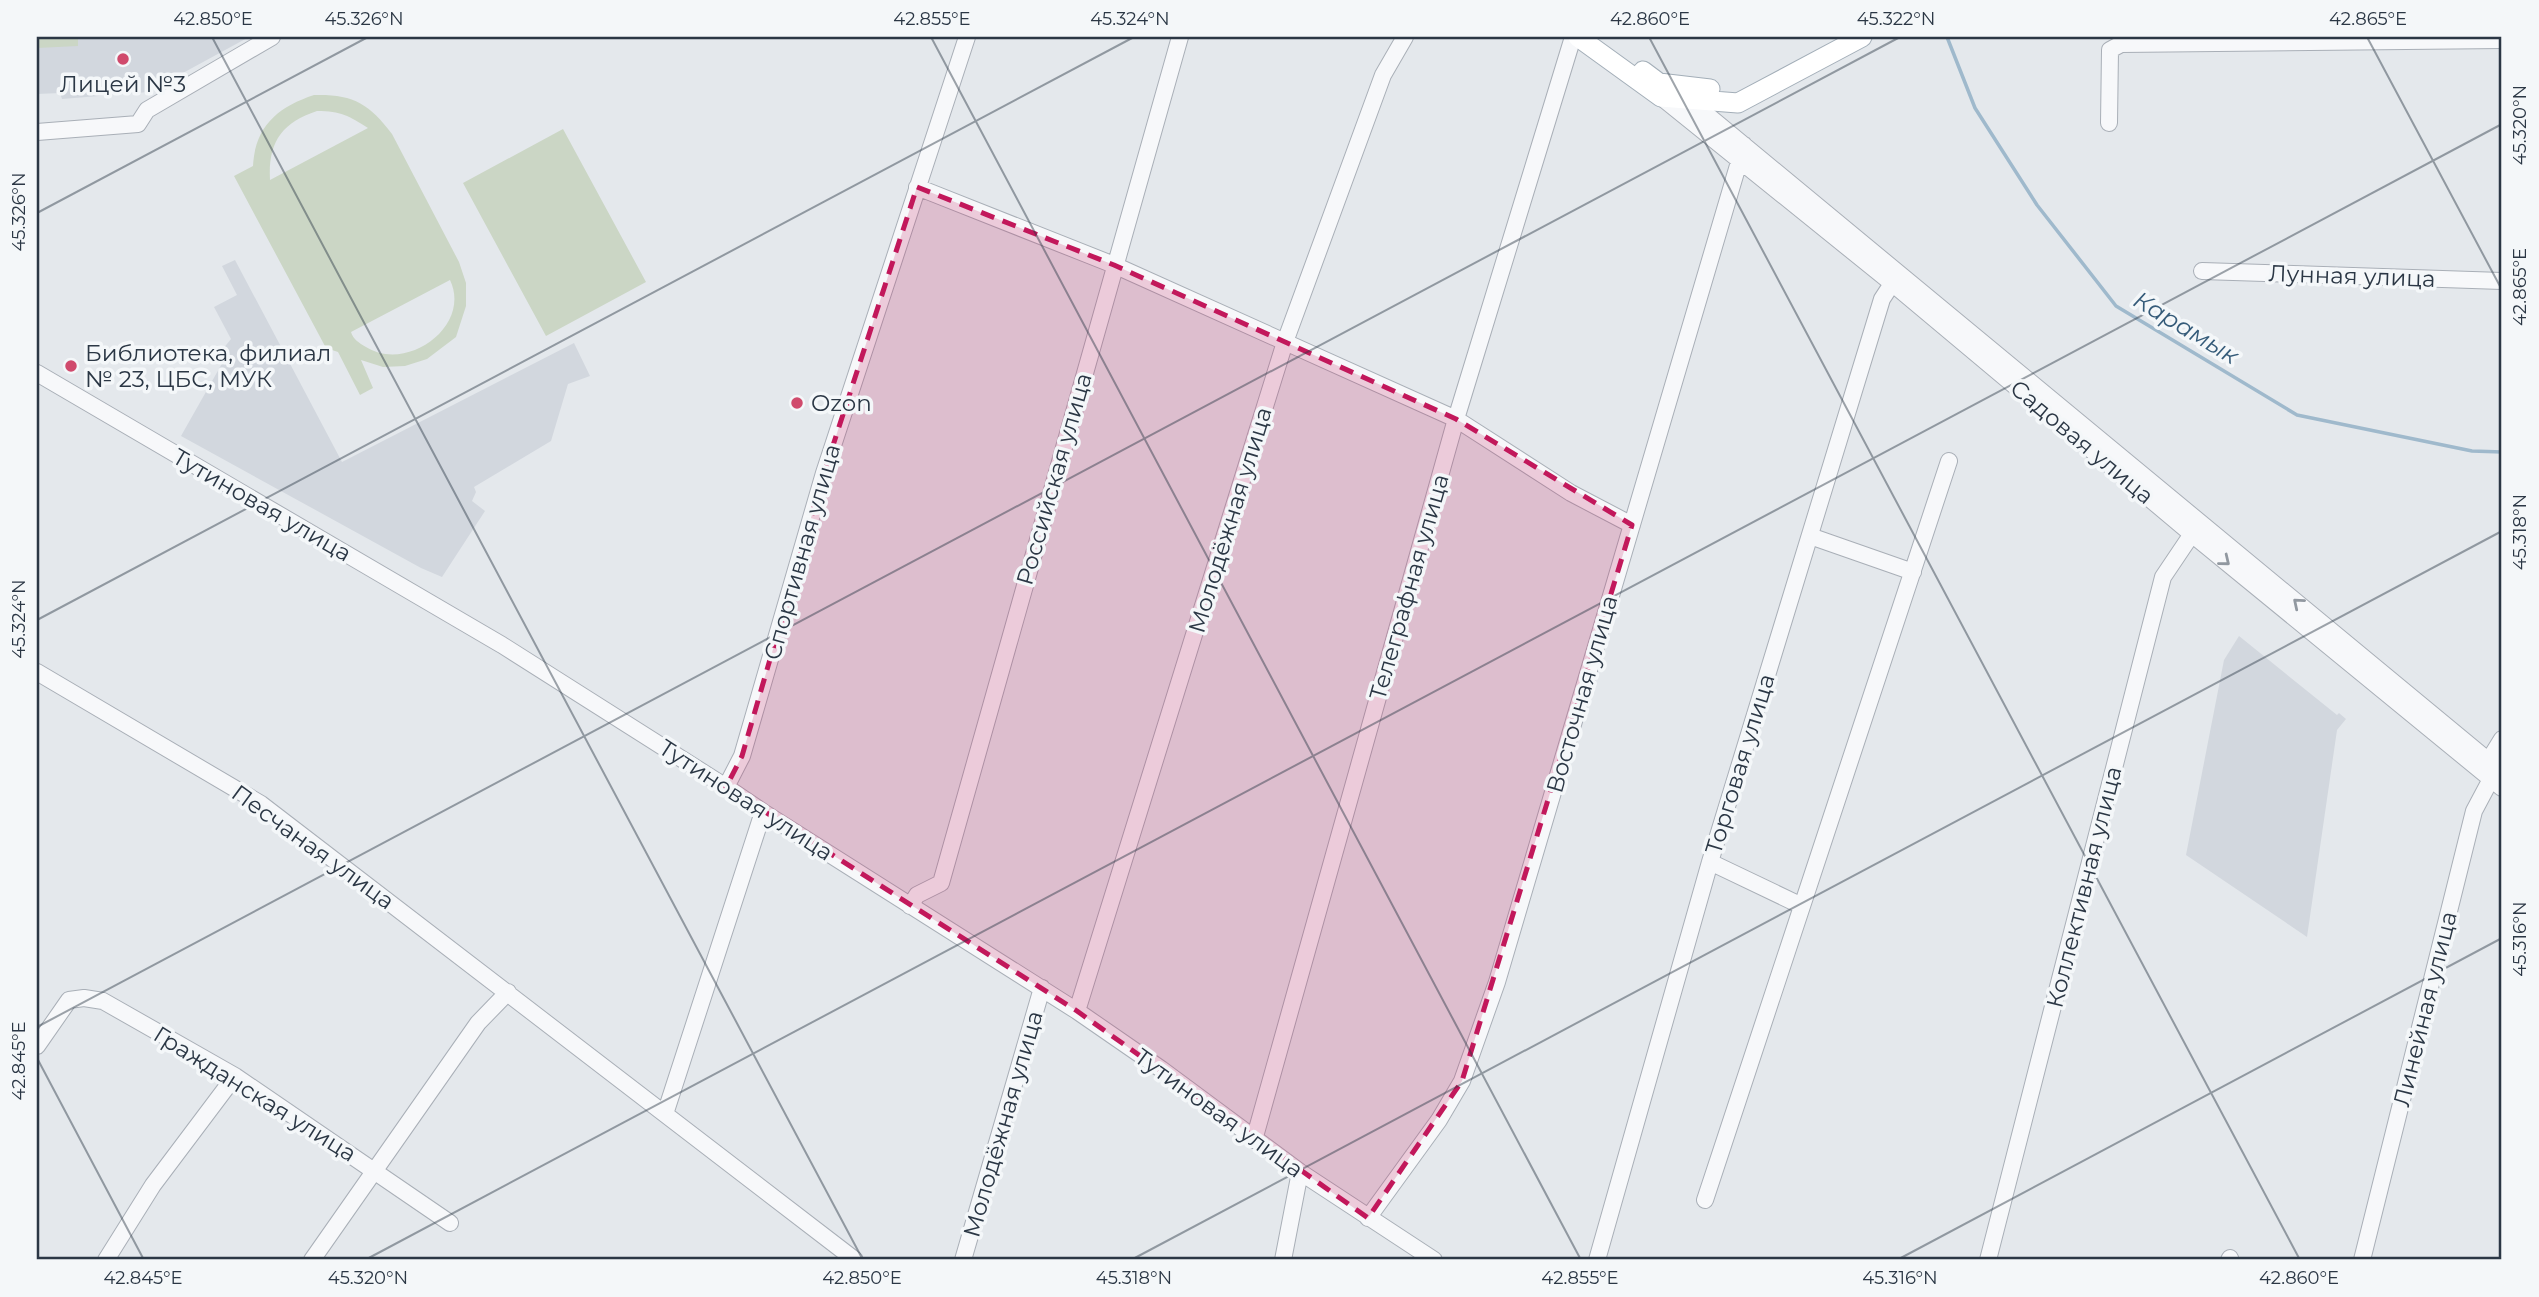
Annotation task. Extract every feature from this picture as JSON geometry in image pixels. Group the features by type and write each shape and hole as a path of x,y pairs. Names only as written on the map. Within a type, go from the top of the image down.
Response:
{"main road":[{"path":"1575,37 1660,90 1685,99 1738,103 1862,37"},
{"path":"1595,37 1660,90 1734,91 1838,37"}],"street":[{"path":"37,132 138,124 147,110 272,37"},
{"name":"Спортивная улица","path":"726,787 742,756 824,473 967,37"},
{"name":"Российская улица","path":"910,906 917,895 941,883 1180,37"},
{"name":"Молодёжная улица","path":"1077,1011 1285,342 1383,75 1405,37"},
{"name":"Телеграфная улица","path":"1254,1140 1456,419 1575,37"},
{"path":"2109,123 2110,50 2121,44 2502,40"},
{"name":"Садовая улица","path":"1660,90 1742,152 2499,780"},
{"path":"1685,99 1700,109 1742,152"},
{"name":"Восточная улица","path":"1368,1218 1439,1120 1462,1081 1497,982 1742,152"},
{"path":"917,187 1114,265 1456,419 1572,493 1632,525"},
{"name":"Лунная улица","path":"2202,271 2502,281"},
{"name":"Торговая улица","path":"1597,1260 1710,862 1882,299 1896,279"},
{"name":"Тутиновая улица","path":"37,373 502,645 726,787 1077,1011 1161,1069 1254,1140 1434,1260"},
{"path":"1705,1200 1949,461"},
{"name":"Садовая улица","path":"2196,528 2489,760"},
{"name":"Коллективная улица","path":"1988,1260 2163,577 2196,528"},
{"path":"1810,536 1913,572"},
{"name":"Песчаная улица","path":"37,673 261,804 855,1260"},
{"path":"2499,780 2489,760 2502,739"},
{"name":"Линейная улица","path":"2362,1260 2474,811 2499,780"},
{"path":"665,1114 763,812"},
{"path":"1710,862 1802,906"},
{"name":"Молодёжная улица","path":"963,1260 1042,988"},
{"path":"312,1260 373,1169 478,1023 508,992"},
{"name":"Гражданская улица","path":"37,1046 69,1000 84,998 103,1001 235,1076 450,1223"},
{"path":"106,1260 153,1185 235,1076"},
{"path":"1283,1260 1300,1172"}],"highlighted area":[{"path":"917,187 1114,265 1456,419 1632,525 1462,1081 1368,1218 1077,1011 726,787 742,756 824,473"}],"shaded area":[{"name":"Лицей №3","path":"37,37 249,37 148,92 62,99 60,93 37,94"},
{"path":"235,260 342,462 574,343 590,376 568,384 551,441 474,487 476,492 472,501 485,511 442,577 181,436 224,360 218,355 231,339 214,307 237,295 222,266"},
{"path":"2239,636 2337,715 2339,713 2346,719 2337,730 2307,937 2186,855 2224,660"}],"green space":[{"path":"37,37 78,37 78,46 37,48"},
{"path":"314,95 339,96 359,102 384,123 459,262 466,283 466,306 456,337 427,359 405,366 383,367 361,360 373,388 360,395 338,352 326,348 234,176 253,166 258,140 271,120 279,112","holes":["317,111 344,115 368,128 270,180 271,155 279,136 294,122","450,280 454,297 452,314 444,328 432,340 400,354 382,353 366,347 353,337 351,332"]},
{"path":"563,129 646,282 546,336 463,183"}],"waterway":[{"name":"Карамык","path":"1947,37 1975,108 2037,205 2116,306 2297,415 2472,451 2502,452"}],"place":[{"name":"Лицей №3","path":"123,59"},
{"name":"Библиотека, филиал № 23, ЦБС, МУК","path":"71,366"},
{"name":"Ozon","path":"797,403"}]}
